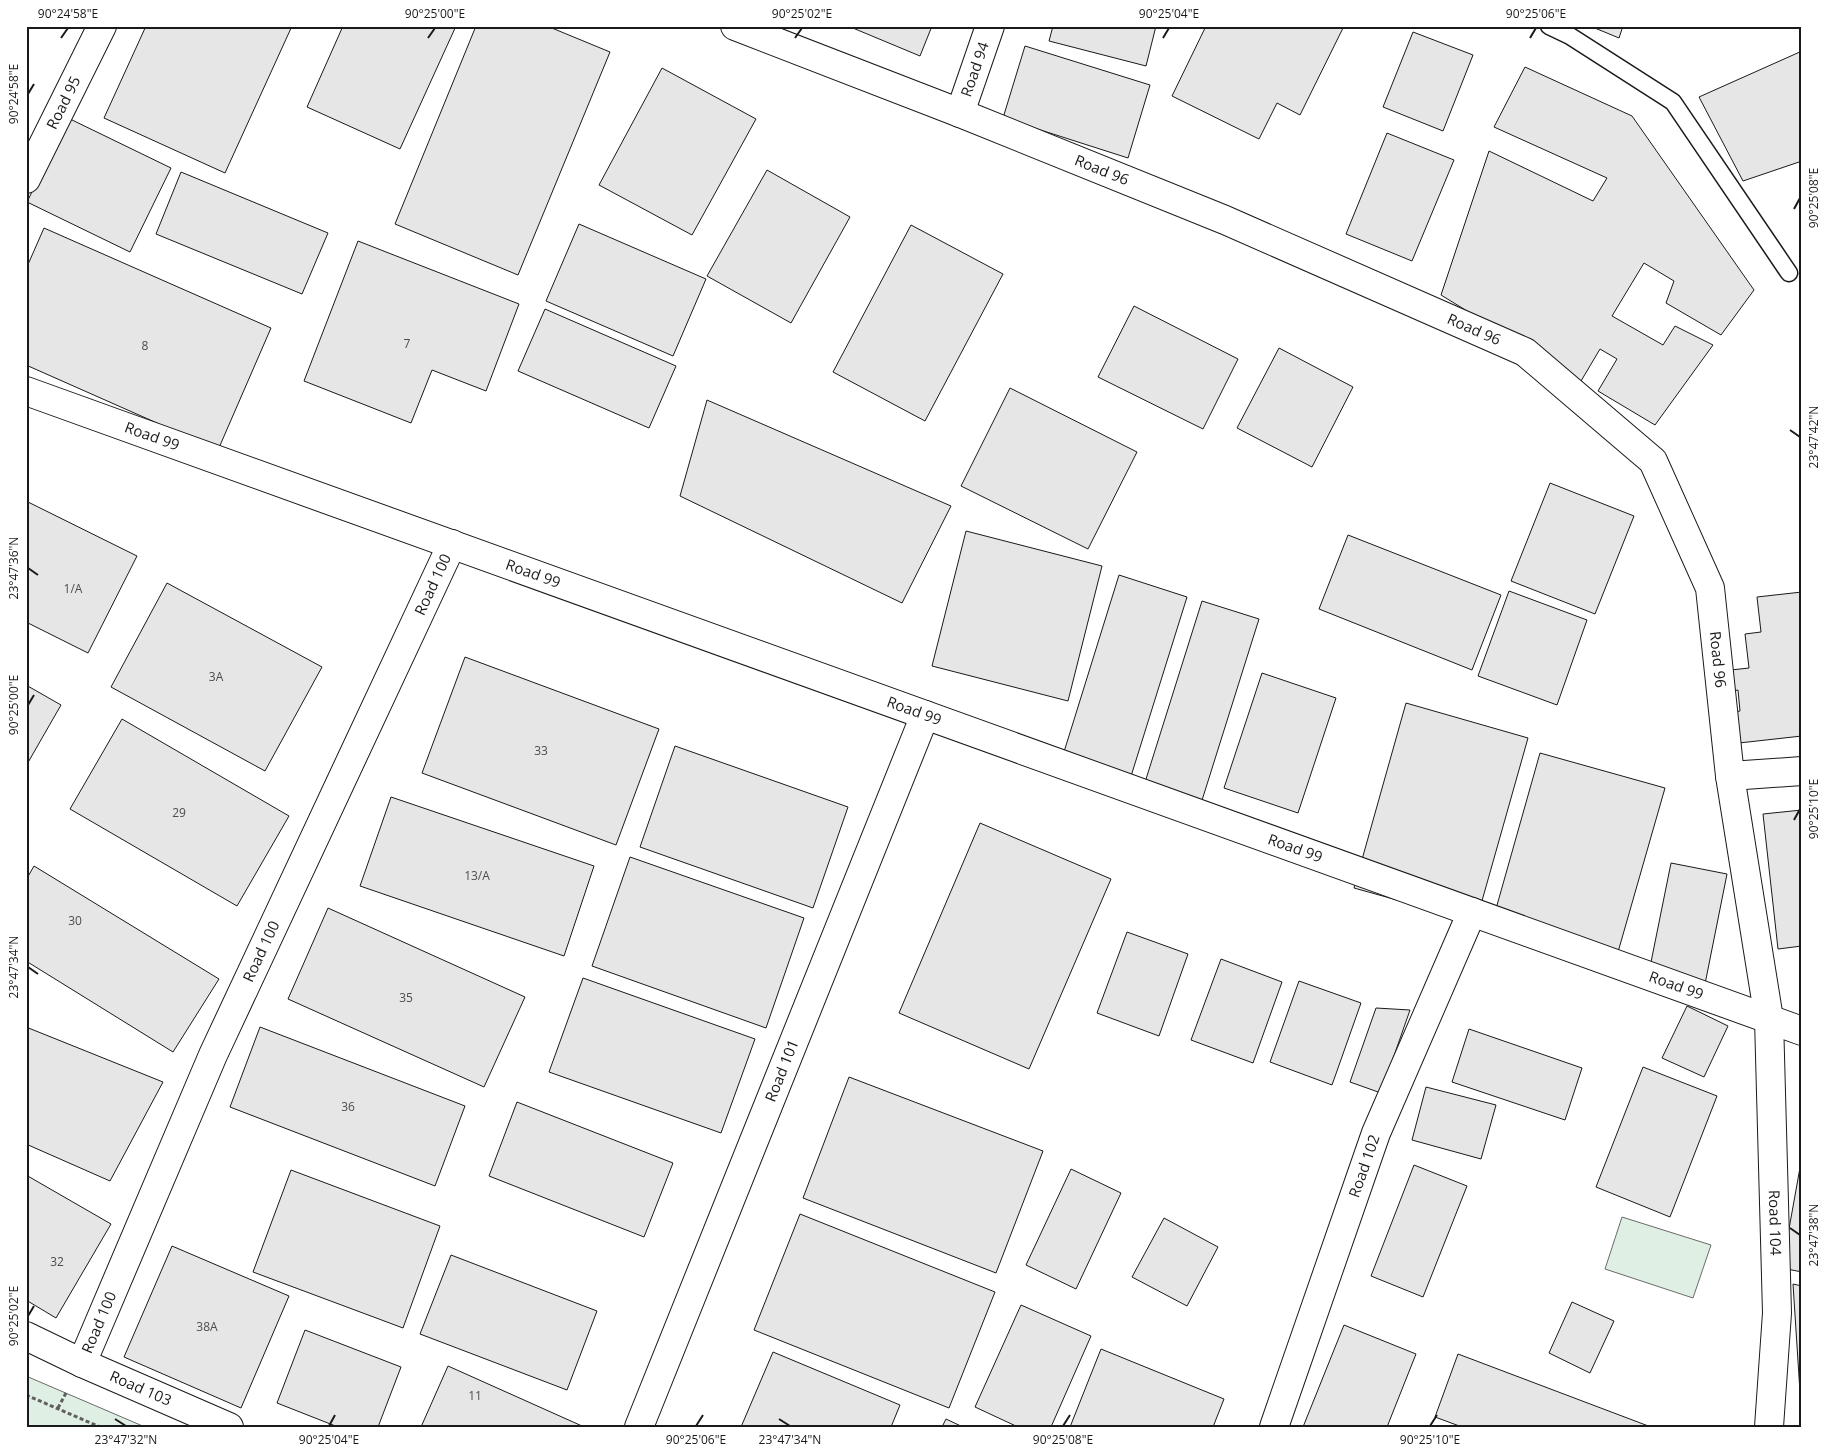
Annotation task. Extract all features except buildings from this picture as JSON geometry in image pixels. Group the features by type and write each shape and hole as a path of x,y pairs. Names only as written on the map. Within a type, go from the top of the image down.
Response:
{"street":[{"name":"Road 95","path":"26,180 102,26"},
{"name":"Road 96","path":"735,26 960,113 1225,220 1525,352 1653,461 1710,588 1730,776 1769,1019"},
{"name":"Road 94","path":"960,113 990,26"},
{"name":"Road 99","path":"26,391 1802,1031"},
{"name":"Road 100","path":"82,1364 213,1055 452,544"},
{"name":"Road 101","path":"639,1427 925,715"},
{"path":"1730,776 1802,771"},
{"name":"Road 102","path":"1274,1427 1376,1133 1472,912"},
{"name":"Road 104","path":"1769,1019 1777,1313 1769,1427"},
{"name":"Road 103","path":"26,1336 82,1364 229,1427"}],"lane":[{"path":"1549,26 1570,36 1673,102 1789,274"}],"path":[{"path":"26,1395 100,1427"}],"green space":[{"path":"1622,1217 1711,1245 1693,1298 1605,1269"},
{"path":"26,1376 145,1427 26,1427"}]}
